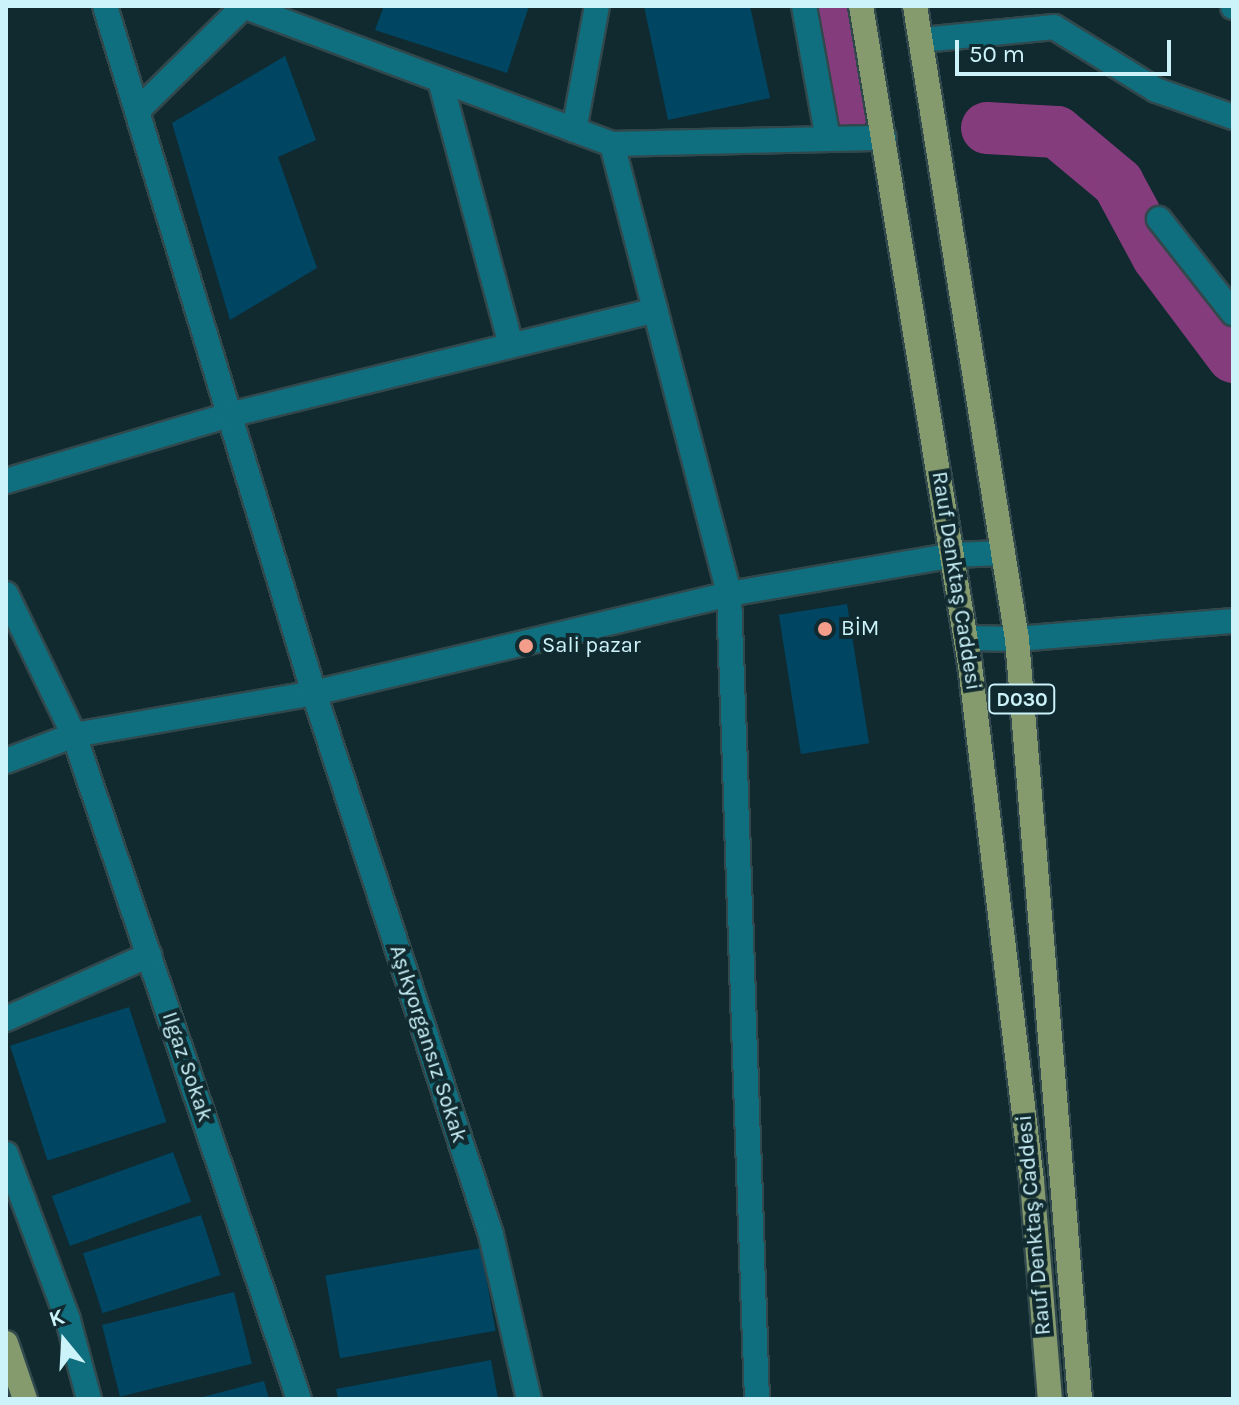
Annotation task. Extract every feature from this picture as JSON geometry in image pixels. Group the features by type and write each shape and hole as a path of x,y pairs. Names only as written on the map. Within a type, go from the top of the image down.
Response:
{"main road":[{"name":"Rauf Denktaş Caddesi","path":"861,6 966,638 1032,1181 1050,1399"},
{"name":"Rauf Denktaş Caddesi","path":"915,6 1017,639 1080,1399"},
{"path":"6,1343 25,1399"}],"street":[{"name":"Aşıkyorgansız Sokak","path":"105,6 314,693 491,1235 529,1399"},
{"path":"137,111 244,6 612,144 884,138"},
{"path":"574,130 597,6"},
{"path":"804,6 828,139"},
{"path":"922,40 1054,27 1156,90 1233,117"},
{"path":"440,80 511,345"},
{"path":"612,144 729,594 757,1399"},
{"path":"1159,219 1233,313"},
{"path":"6,481 229,415 655,310"},
{"path":"6,761 74,735 314,693 729,594 954,555 1001,553"},
{"name":"Ilgaz Sokak","path":"6,594 74,735 299,1399"},
{"path":"966,638 1017,639 1233,621"},
{"path":"6,1019 149,955"},
{"path":"6,1154 68,1320 89,1399"}],"building":[{"path":"384,6 529,6 507,73 375,30"},
{"path":"644,6 750,6 770,98 668,120"},
{"path":"285,56 316,140 278,157 317,268 230,320 172,123"},
{"path":"847,604 869,743 801,754 779,615"},
{"path":"129,1007 166,1122 48,1161 10,1046"},
{"path":"173,1152 191,1202 70,1246 52,1196"},
{"path":"201,1215 220,1275 103,1313 83,1253"},
{"path":"481,1248 496,1331 340,1358 325,1275"},
{"path":"234,1292 252,1364 120,1397 102,1325"},
{"path":"491,1360 498,1399 338,1399 336,1389"},
{"path":"264,1381 269,1399 199,1399 199,1398"}],"waterway":[{"path":"826,6 844,108"},
{"path":"987,128 1057,132 1118,183 1158,257 1233,357"}],"place":[{"name":"BİM","path":"825,629"},
{"name":"Sali pazar","path":"526,646"}]}
